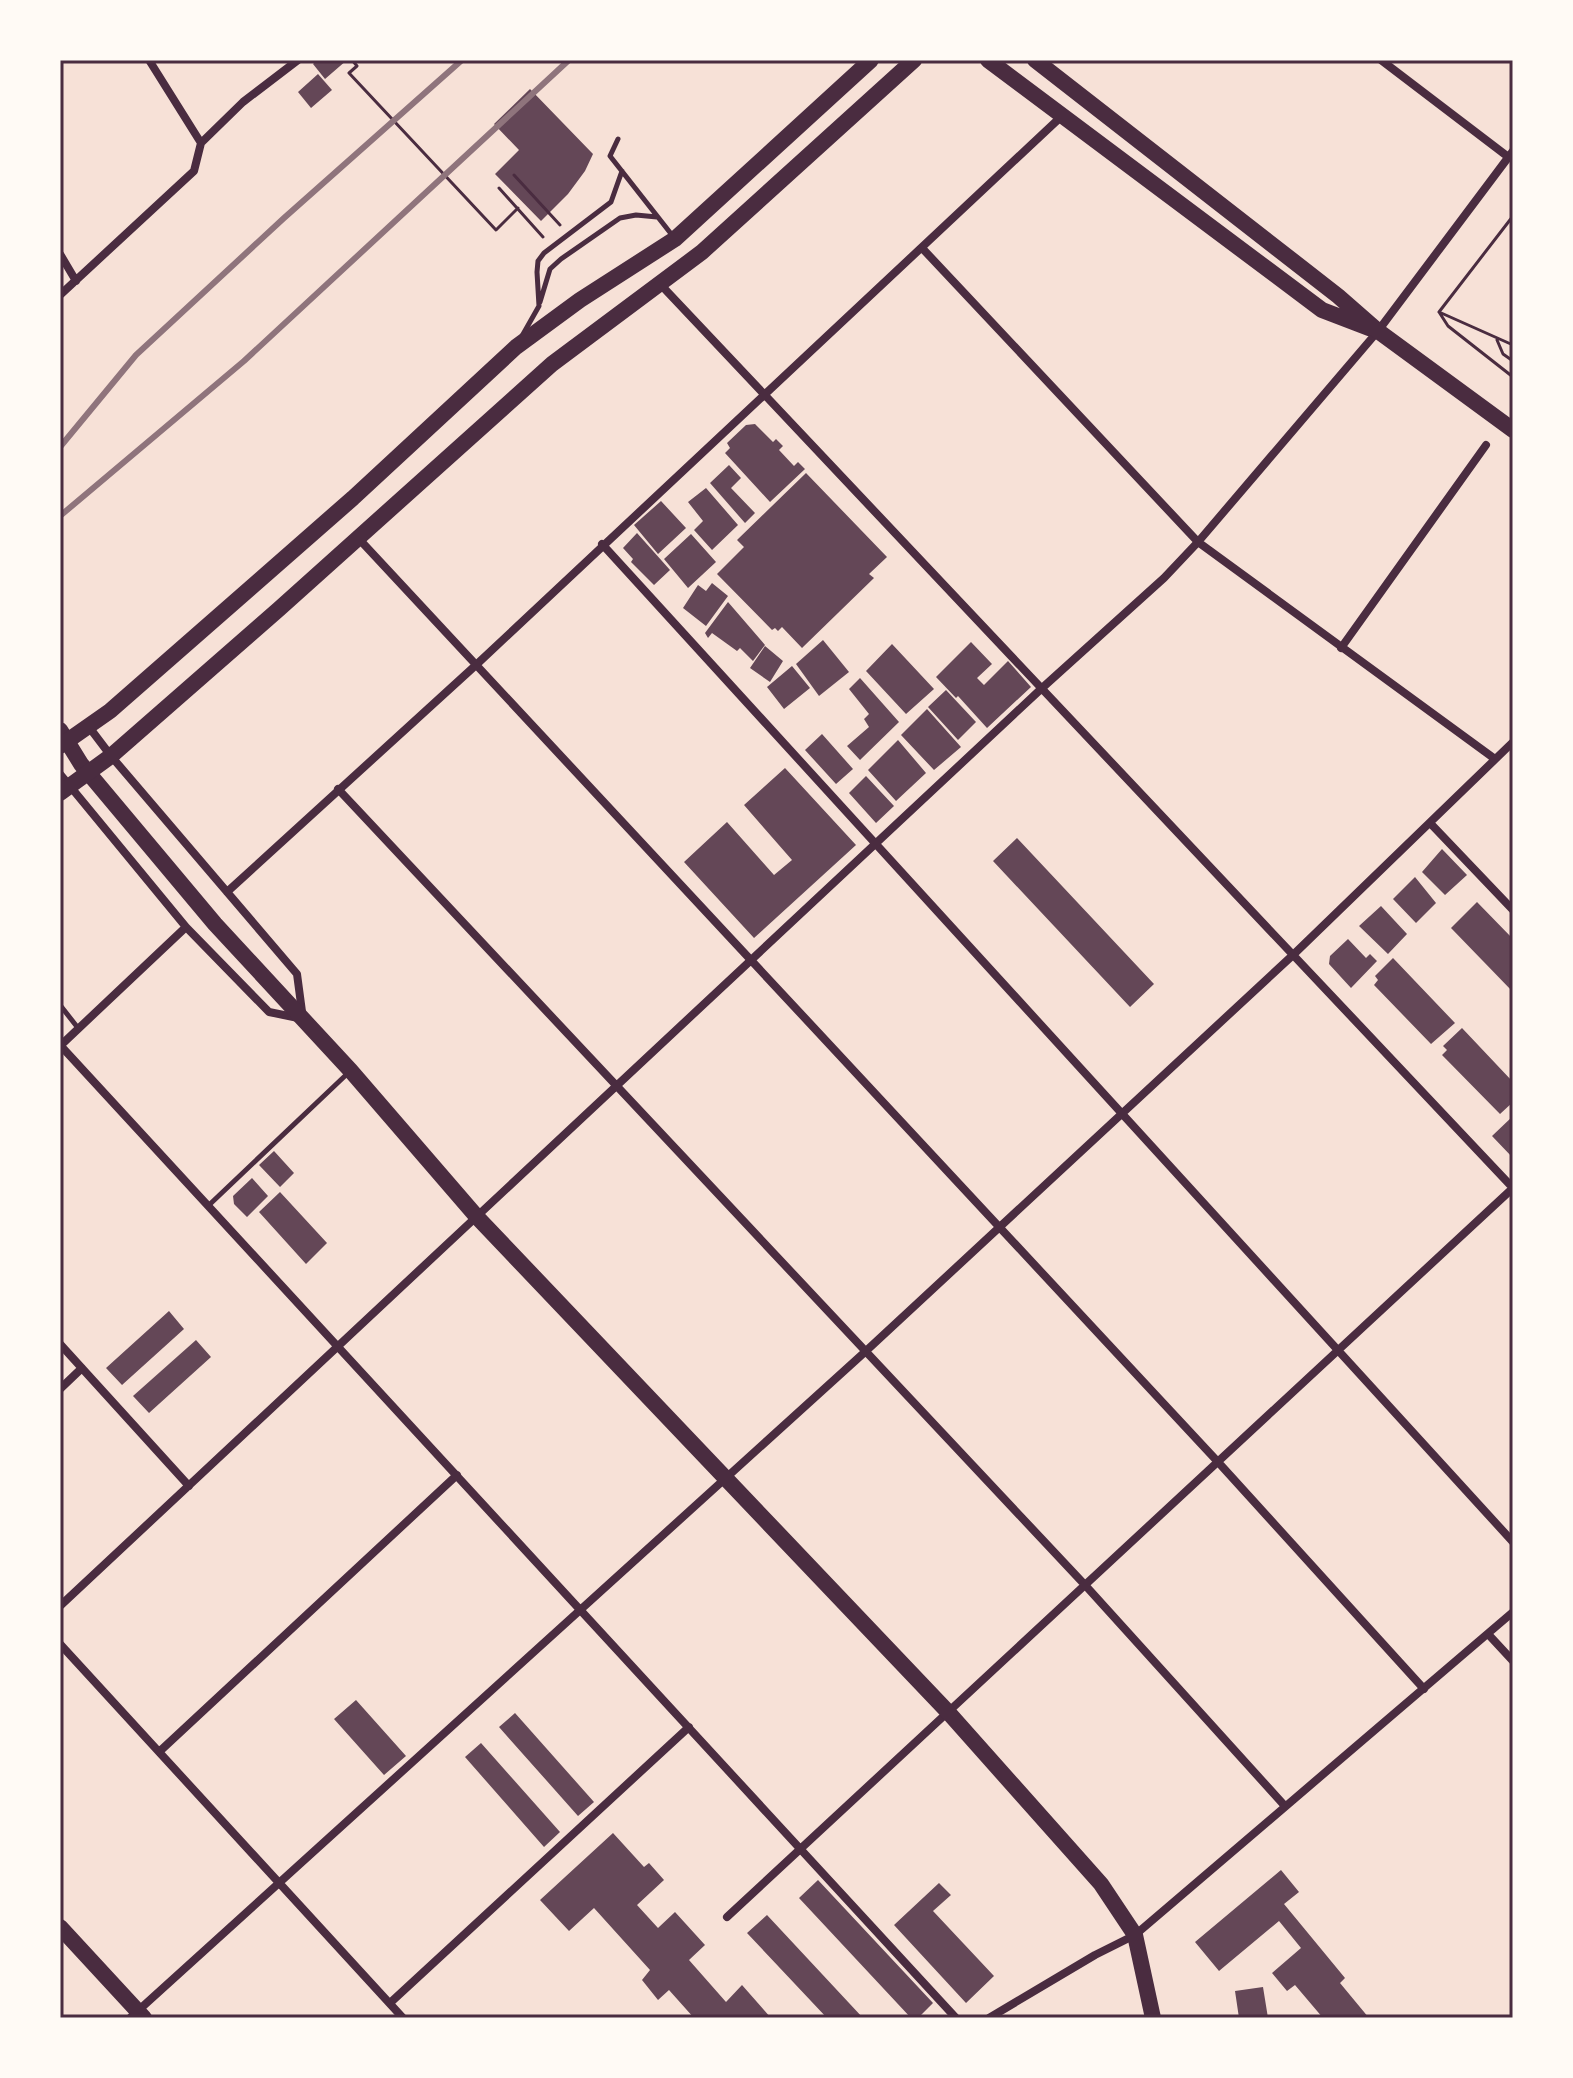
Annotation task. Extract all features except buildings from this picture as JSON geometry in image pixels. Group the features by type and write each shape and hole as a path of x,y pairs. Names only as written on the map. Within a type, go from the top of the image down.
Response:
{"main road":[{"path":"60,746 110,711 353,498 516,347 580,300 675,239 871,60"},
{"path":"63,785 111,756 359,539 552,364 661,285 714,241 914,60"},
{"path":"988,60 1322,310 1378,331"},
{"path":"1035,60 1338,296 1378,331 1513,430"},
{"path":"60,730 81,764 215,924 351,1071 477,1217 948,1712 1101,1884 1135,1935 1153,2018"},
{"path":"60,1927 137,2016"}],"street":[{"path":"149,60 201,143"},
{"path":"60,295 194,171 201,143 243,102 298,60"},
{"path":"60,1606 1041,689 1164,578 1198,542 1378,331 1510,153 1381,60"},
{"path":"227,892 476,665 1064,114"},
{"path":"922,248 1198,542 1495,759"},
{"path":"60,254 76,281"},
{"path":"661,285 1513,1188 727,1917"},
{"path":"1341,648 1486,445"},
{"path":"359,539 1218,1462 1424,1689"},
{"path":"602,544 1513,1542"},
{"path":"63,785 186,927 269,1012 303,1019 297,974 111,756 89,726"},
{"path":"137,2016 866,1351 1293,955 1513,742"},
{"path":"338,789 1085,1585 1284,1805"},
{"path":"1431,824 1513,910"},
{"path":"186,927 60,1045 956,2018"},
{"path":"60,1344 189,1486"},
{"path":"60,1389 82,1368"},
{"path":"159,1752 457,1475"},
{"path":"989,2018 1135,1935 1513,1612"},
{"path":"1488,1634 1513,1661"},
{"path":"60,1644 403,2018"},
{"path":"390,2003 689,1727"}],"lane":[{"path":"618,139 610,156 675,239"},
{"path":"539,306 538,261 544,253 611,202 622,171"},
{"path":"516,347 539,306 550,269 620,218 636,215 657,217"},
{"path":"60,1005 78,1028"},
{"path":"208,1206 351,1071"}],"path":[{"path":"352,60 357,66 349,73 496,230 518,208"},
{"path":"514,175 563,228"},
{"path":"499,188 544,238 552,235"},
{"path":"1439,312 1513,216"},
{"path":"1439,312 1513,345"},
{"path":"1439,312 1448,326 1513,377"},
{"path":"1496,337 1503,354 1513,361"}],"railway":[{"path":"60,447 136,355 462,60"},
{"path":"60,516 244,361 569,60"}]}
